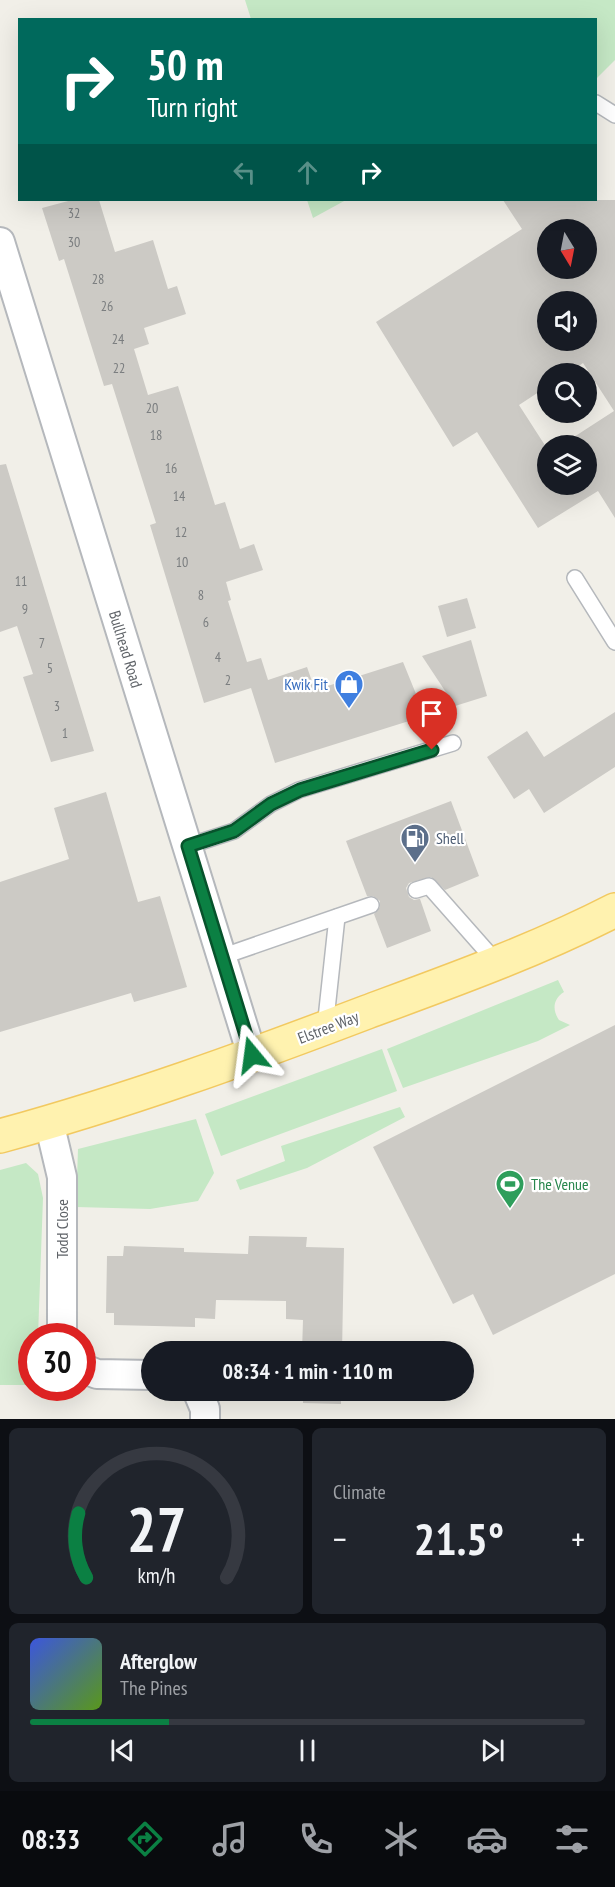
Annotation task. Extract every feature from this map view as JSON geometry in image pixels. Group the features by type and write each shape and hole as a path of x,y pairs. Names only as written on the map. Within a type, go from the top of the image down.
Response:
{"main road":[{"name":"Elstree Way","path":"0,1136 252,1055 497,963 566,934 615,910"}],"street":[{"name":"Bullhead Road","path":"0,242 252,1055"},
{"name":"Todd Close","path":"49,1122 63,1177 62,1323"},
{"path":"96,1374 141,1375"},
{"path":"202,1401 205,1419"}],"lane":[{"path":"597,104 615,115"},
{"path":"574,578 615,642"},
{"path":"188,846 234,831 271,804 300,790 453,743"},
{"path":"416,890 429,886 497,963"},
{"path":"221,957 370,905"},
{"path":"325,1028 337,917"}],"green space":[{"path":"245,0 615,0 615,60 597,78 597,18 251,18"},
{"path":"307,201 344,201 313,218"},
{"path":"558,980 564,992 556,1001 555,1012 559,1020 570,1025 538,1041 403,1088 387,1049"},
{"path":"382,1049 397,1091 221,1156 205,1114"},
{"path":"400,1107 405,1117 307,1168 240,1190 236,1180 285,1161 281,1146"},
{"path":"196,1119 214,1173 198,1201 150,1209 76,1207 78,1149"},
{"path":"26,1163 38,1174 43,1198 38,1323 18,1323 18,1385 0,1385 0,1170"}],"building":[{"path":"615,200 615,518 597,492 597,435 577,435 614,411 597,385 597,363 537,363 537,393 519,405 538,435 537,495 592,495 538,528 477,432 453,447 376,322 522,229 504,201"},
{"path":"68,201 99,201 115,252 153,240 168,289 177,286 186,314 144,328 149,344 134,349 148,395 178,386 215,505 225,502 240,549 254,544 263,570 226,582 231,600 228,601 247,662 261,658 268,680 307,667 315,690 403,662 425,716 275,763 251,688 204,703 150,525 156,523 112,384 104,386 64,259 59,261 42,208"},
{"path":"6,464 94,751 51,762 23,677 33,674 17,626 0,632 0,465"},
{"path":"467,598 476,628 447,637 438,606"},
{"path":"471,640 487,696 455,706 422,656"},
{"path":"615,712 615,767 544,813 529,789 514,799 487,757 527,731 544,757"},
{"path":"106,792 138,902 160,896 187,987 134,1002 131,993 0,1032 0,882 69,859 54,808"},
{"name":"Shell","path":"451,801 479,876 445,890 431,877 409,883 406,888 409,897 414,900 424,898 420,899 431,931 387,948 374,914 380,907 380,901 373,896 367,896 346,841"},
{"name":"The Venue","path":"615,1025 615,1274 493,1335 473,1294 453,1304 373,1147"},
{"path":"249,1236 307,1237 306,1247 344,1248 342,1341 302,1341 303,1320 286,1319 286,1301 216,1300 215,1319 195,1318 195,1327 114,1325 114,1313 106,1313 107,1256 123,1256 124,1246 184,1248 184,1252 248,1254"},
{"path":"303,1401 341,1401 341,1404 303,1403"}],"place":[{"name":"Kwik Fit","path":"349,710"},
{"name":"Shell","path":"415,864"},
{"name":"The Venue","path":"510,1210"}],"route":[{"path":"252,1055 188,846 234,831 271,804 300,790 432,750"}]}
